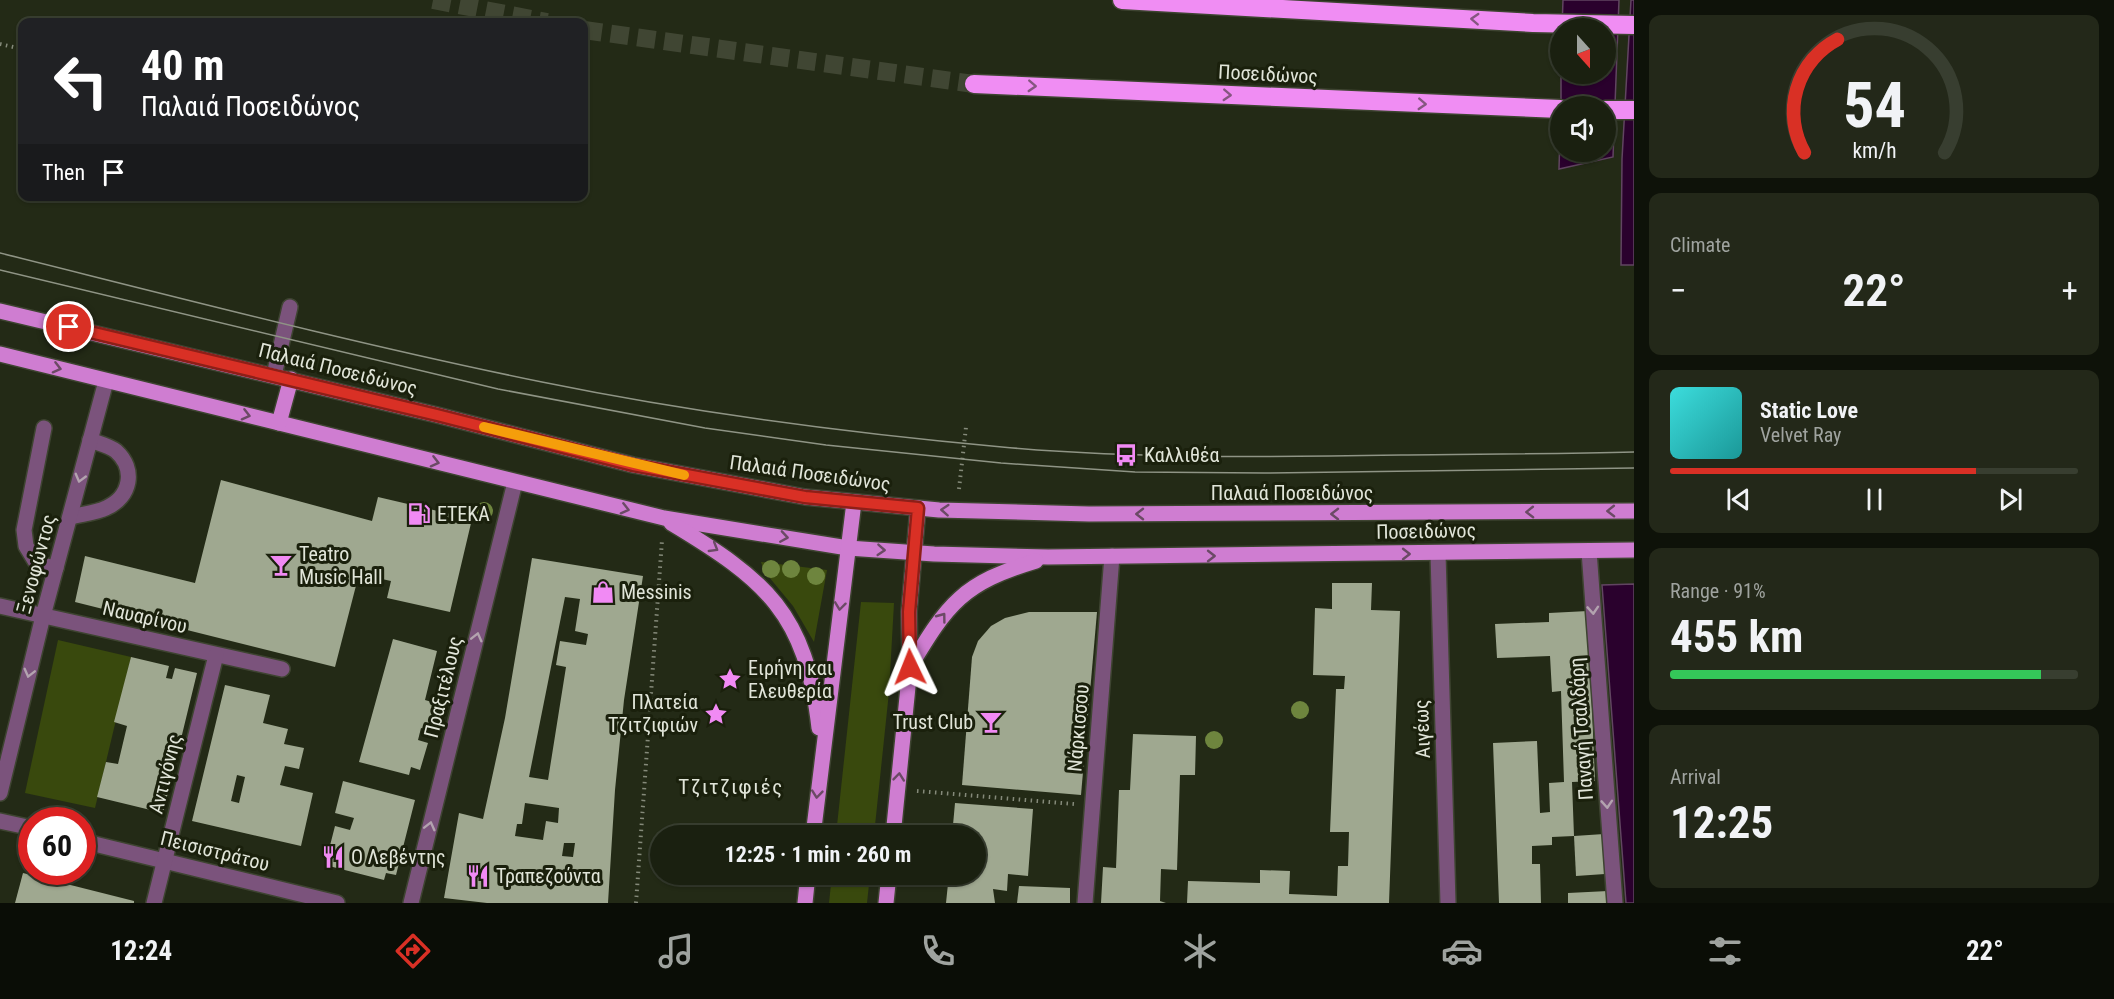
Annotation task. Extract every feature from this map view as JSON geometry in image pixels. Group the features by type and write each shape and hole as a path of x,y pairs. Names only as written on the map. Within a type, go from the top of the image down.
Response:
{"highway":[{"path":"1122,0 1533,23 1634,25"},
{"name":"Ποσειδώνος","path":"974,84 1550,109"},
{"path":"1616,110 1634,110"}],"main road":[{"name":"Παλαιά Ποσειδώνος","path":"0,311 291,379 633,465 722,483 854,502 918,508 1089,514 1634,511"},
{"path":"0,354 664,518 848,548 913,553 1048,557"},
{"path":"279,423 291,379"},
{"path":"814,825 854,502"},
{"path":"894,825 910,667 909,612 918,508"},
{"path":"664,518 729,557 757,582 785,616 805,655 815,689 822,753"},
{"path":"1589,551 1634,550"},
{"name":"Ποσειδώνος","path":"1048,557 1589,551"},
{"path":"910,667 948,609 975,584 1000,572 1048,557"},
{"path":"805,903 807,885"},
{"path":"886,903 888,885"}],"street":[{"path":"274,375 290,306"},
{"name":"Ξενοφώντος","path":"0,793 43,616 106,381"},
{"path":"44,428 24,530 26,546 37,564 56,568"},
{"path":"70,517 106,509 118,501 126,488 130,473 126,463 115,450 90,440"},
{"name":"Πραξιτέλους","path":"411,903 515,482"},
{"name":"Παναγή Τσαλδάρη","path":"1589,551 1615,903"},
{"name":"Αιγέως","path":"1438,554 1448,903"},
{"name":"Νάρκισσου","path":"1085,903 1112,556"},
{"name":"Ναυαρίνου","path":"0,606 282,669"},
{"name":"Αντιγόνης","path":"154,903 216,655"},
{"path":"0,821 18,825"},
{"name":"Πεισιστράτου","path":"96,844 337,903"}],"path":[{"path":"0,44 18,48"},
{"path":"959,490 966,428"},
{"path":"636,903 664,518"},
{"path":"898,789 1080,805"}],"green space":[{"path":"761,562 827,570 814,642 793,606 764,571"},
{"path":"861,602 894,603 889,692 875,825 837,825"},
{"path":"58,640 131,657 95,807 25,793"},
{"path":"831,885 869,885 867,903 829,903"}],"shaded area":[{"path":"1563,0 1619,0 1616,78 1616,18 1562,18"},
{"path":"1631,0 1634,0 1634,265 1621,265 1622,159"},
{"path":"1561,84 1616,84 1615,96 1561,96"},
{"path":"1559,162 1590,162 1559,169"},
{"path":"1634,584 1634,903 1626,903 1602,585"}],"building":[{"name":"Teatro Music Hall","path":"221,480 372,521 378,497 472,519 450,612 387,598 391,581 359,574 335,667 75,602 85,556 195,583"},
{"path":"532,558 643,576 624,700 615,790 608,903 487,903 444,898 459,813 483,819 505,718","holes":["565,597 580,599 575,631 588,634 586,645 560,641 556,665 566,667 548,780 529,777","525,803 559,808 558,823 546,821 543,840 515,836 517,824 522,824","564,843 575,843 573,857 562,856"]},
{"path":"1332,583 1372,583 1371,610 1400,611 1389,903 1187,903 1188,881 1260,883 1260,870 1290,871 1289,894 1337,896 1338,866 1348,866 1349,832 1330,832 1336,689 1344,689 1345,676 1313,675 1315,608 1332,609"},
{"path":"1588,611 1595,781 1572,782 1574,836 1552,837 1552,845 1532,846 1532,864 1540,864 1541,903 1499,903 1493,743 1537,741 1540,813 1550,812 1549,783 1564,782 1561,691 1552,692 1550,656 1497,658 1495,624 1549,622 1549,613"},
{"path":"1029,612 1097,612 1081,795 962,785 972,657 978,641 991,626 1005,618"},
{"path":"393,639 437,651 425,700 435,703 428,730 421,728 418,740 428,743 420,770 411,767 409,775 359,762"},
{"path":"131,657 169,666 166,678 172,679 175,668 197,673 163,813 97,797 106,762 118,764 127,726 114,722"},
{"path":"225,685 270,695 263,723 288,729 284,744 304,748 299,769 285,766 280,785 313,793 301,846 192,821","holes":["237,775 245,777 239,803 231,801"]},
{"path":"1133,734 1196,736 1195,775 1180,775 1177,870 1161,869 1160,901 1166,903 1101,903 1103,867 1116,868 1119,790 1130,790"},
{"path":"343,781 415,800 396,875 386,873 384,880 325,865 335,826 350,830 354,818 335,813"},
{"path":"955,803 1033,809 1028,876 1008,874 1007,891 993,889 995,903 946,903 948,885 986,885 986,825 953,825"},
{"path":"1604,834 1605,874 1576,876 1574,836"},
{"path":"20,885 71,885 134,901 134,903 15,903"},
{"path":"1019,886 1070,888 1070,903 1017,903"},
{"path":"1608,891 1609,903 1568,903 1568,893"}],"tunnel":[{"path":"433,0 526,18"},
{"path":"588,31 974,84"}],"tram line":[{"path":"0,253 474,368 656,403 829,428 1002,447 1102,454 1301,456 1634,452"},
{"path":"0,270 498,389 705,428 826,445 1001,463 1135,472 1264,473 1634,468"}],"slow traffic":[{"path":"484,427 611,460 684,475"}],"place":[{"name":"Καλλιθέα","path":"1126,455"},
{"name":"ΕΤΕΚΑ","path":"419,514"},
{"name":"Teatro Music Hall","path":"281,565"},
{"name":"Messinis","path":"603,592"},
{"name":"Ειρήνη και Ελευθερία","path":"730,679"},
{"name":"Πλατεία Τζιτζιφιών","path":"716,714"},
{"name":"Trust Club","path":"991,722"},
{"name":"Ο Λεβέντης","path":"333,857"},
{"name":"Τραπεζούντα","path":"478,876"}],"district":[{"name":"Τζιτζιφιές","path":"731,787"}],"route":[{"path":"69,327 312,384 633,465 805,497 918,508 909,612 910,667"}]}
